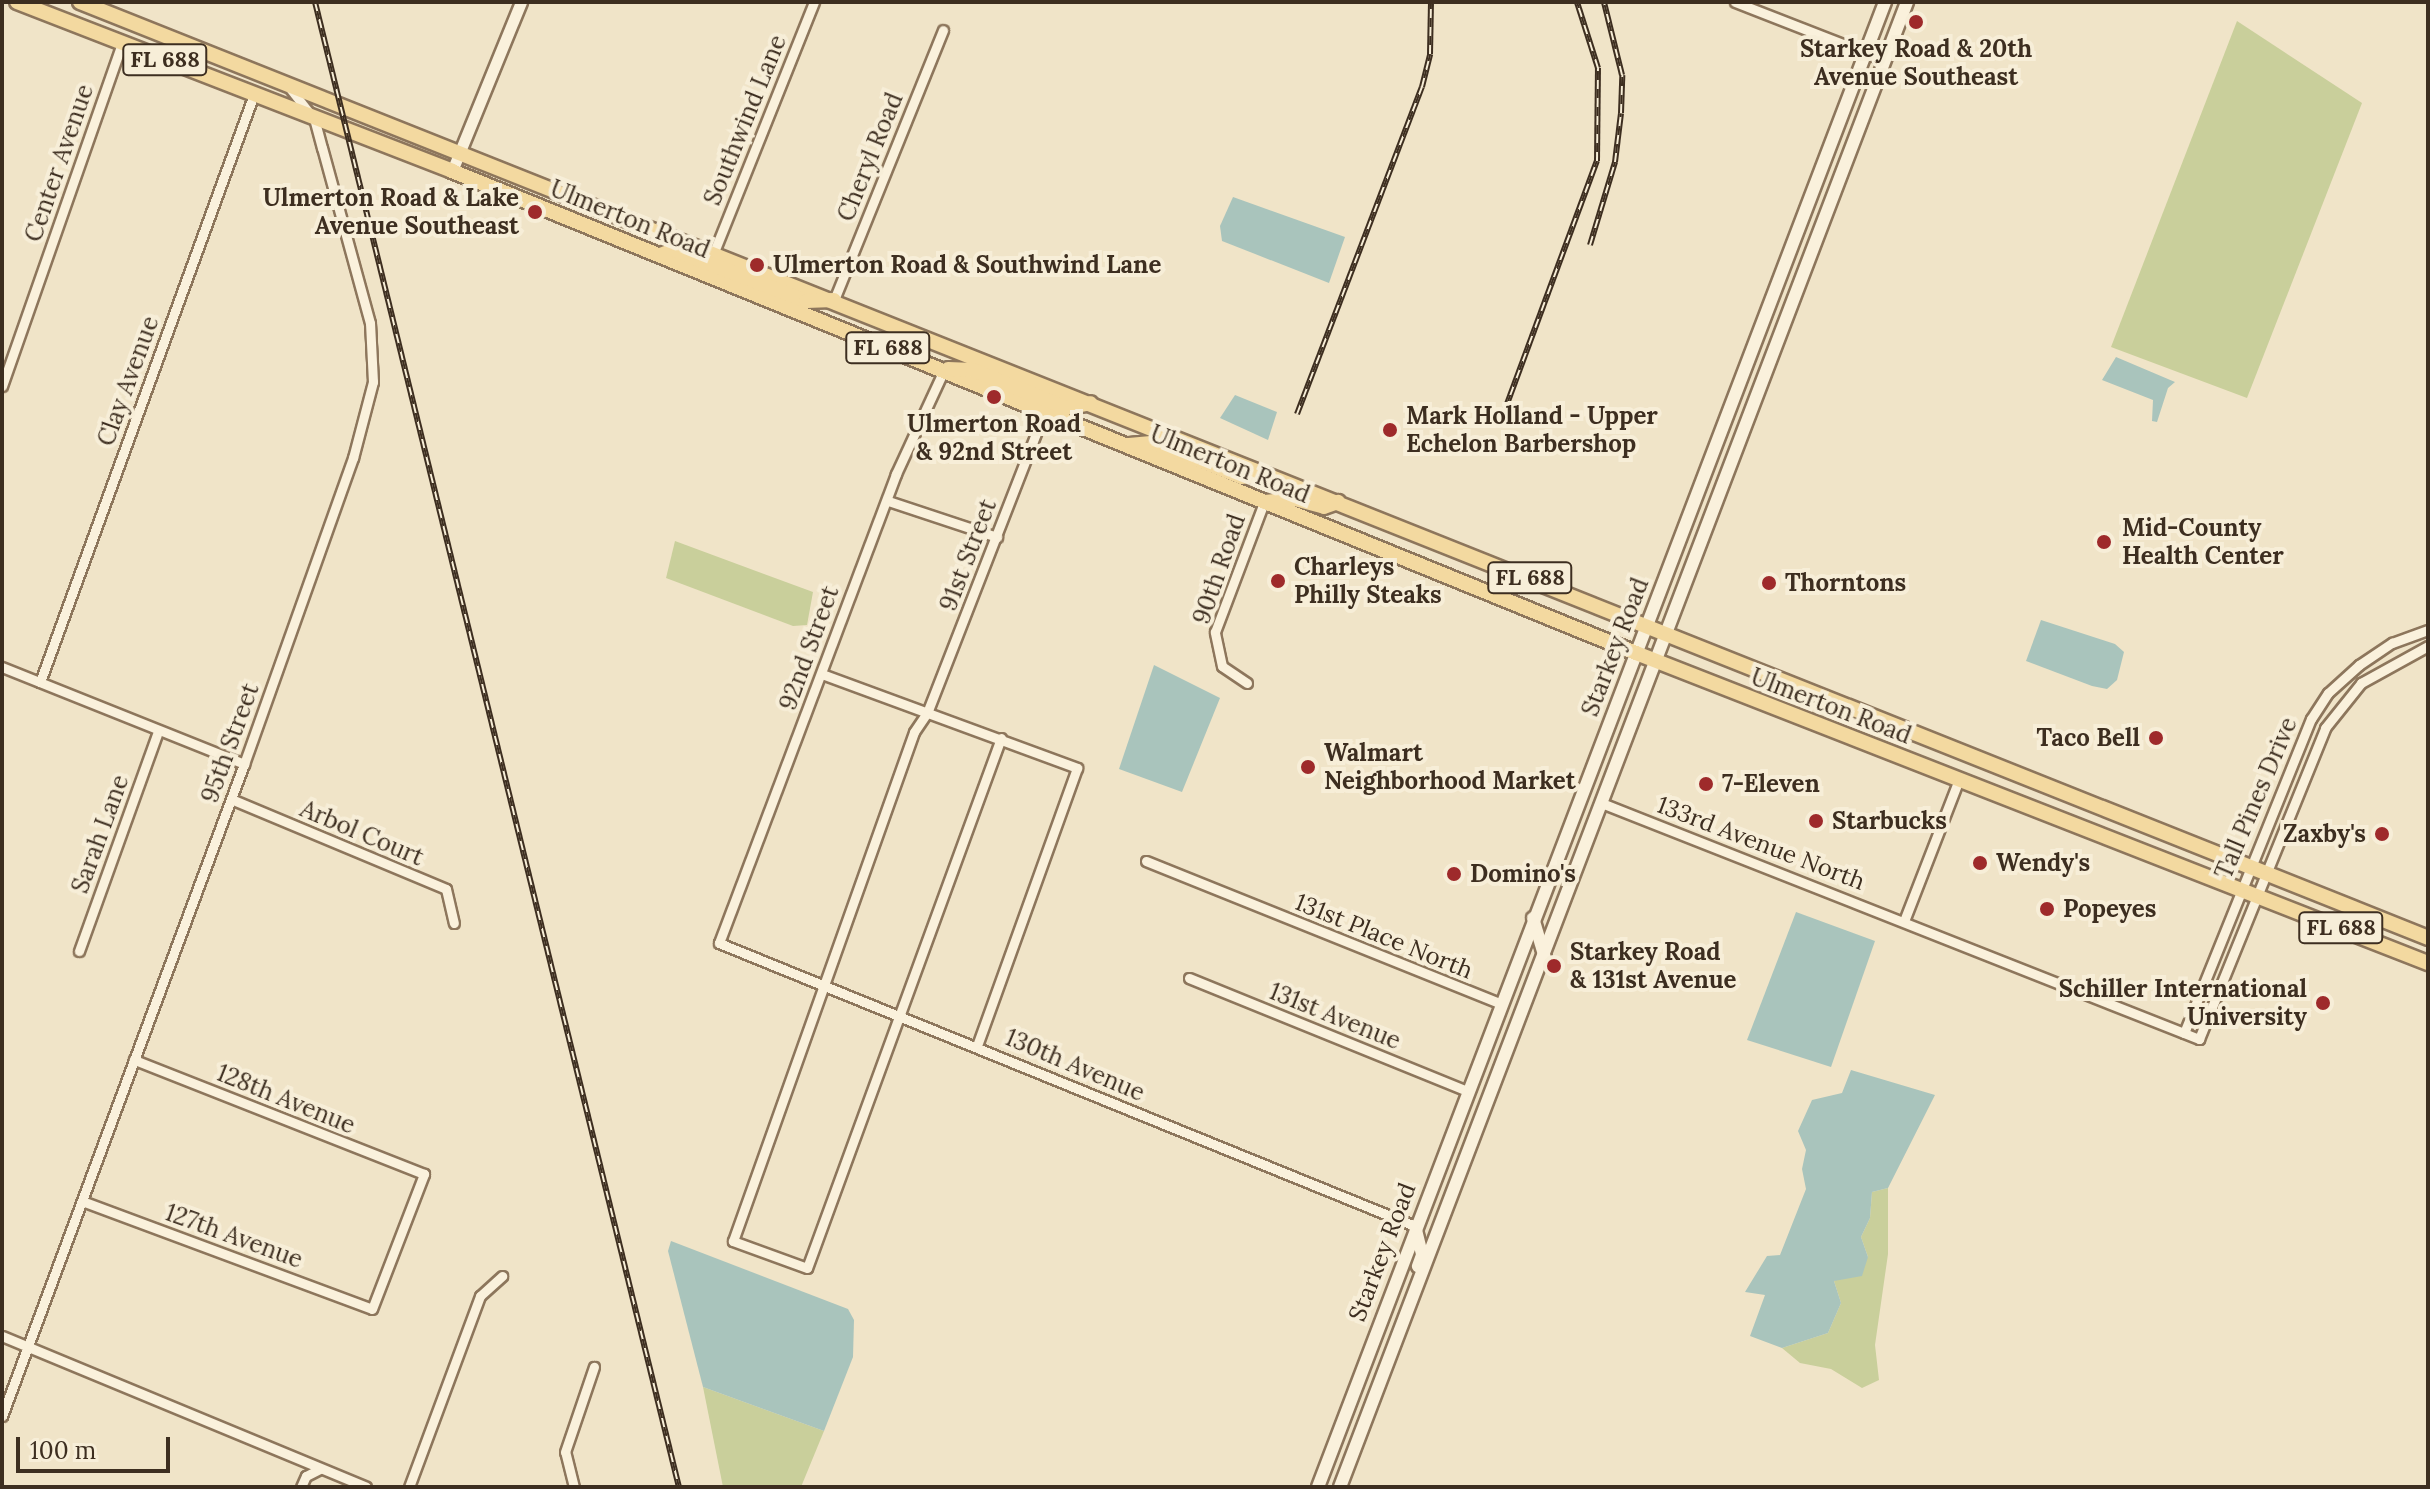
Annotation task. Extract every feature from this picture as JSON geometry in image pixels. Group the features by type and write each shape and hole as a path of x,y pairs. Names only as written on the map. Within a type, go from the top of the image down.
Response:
{"main road":[{"name":"Ulmerton Road","path":"17,2 452,171 1636,653 2428,963"},
{"name":"Ulmerton Road","path":"80,2 461,150 2428,938"},
{"name":"Starkey Road","path":"1318,1487 1499,1003 1885,2"},
{"name":"Starkey Road","path":"1340,1487 1604,804 1907,2"},
{"path":"660,255 674,250 806,301 834,300"},
{"path":"944,370 973,370 1066,408 1091,403"},
{"path":"1126,445 1154,443 1241,477 1271,475"},
{"path":"1264,502 1295,499 1324,507 1338,502"},
{"path":"1533,918 1545,958"},
{"path":"1404,1317 1401,1307 1422,1255 1415,1226 1444,1214"}],"street":[{"path":"452,171 521,2"},
{"name":"Southwind Lane","path":"714,252 814,2"},
{"path":"1735,2 1884,60"},
{"name":"Cheryl Road","path":"834,300 943,30"},
{"name":"Center Avenue","path":"2,386 122,44"},
{"name":"95th Street","path":"2,1416 244,764 353,458 373,382 370,323 314,119 281,79"},
{"name":"Clay Avenue","path":"40,682 254,94"},
{"name":"92nd Street","path":"719,943 888,501 944,370"},
{"name":"91st Street","path":"900,1017 807,1268 733,1241 825,987 828,960 914,732 927,713 1045,411"},
{"path":"888,501 997,537"},
{"name":"90th Road","path":"1247,683 1222,666 1215,632 1264,502"},
{"name":"Tall Pines Drive","path":"2184,1033 2301,737 2328,693 2378,651 2428,630"},
{"name":"Tall Pines Drive","path":"2199,1039 2318,741 2344,701 2377,671 2428,646"},
{"path":"2,667 244,764"},
{"path":"822,674 1077,768 977,1046"},
{"name":"Sarah Lane","path":"79,951 158,731"},
{"path":"900,1017 1001,738"},
{"path":"1904,921 1959,779"},
{"name":"Arbol Court","path":"231,799 446,889 454,923"},
{"name":"133rd Avenue North","path":"1604,804 2199,1039"},
{"name":"131st Place North","path":"1146,861 1499,1003"},
{"name":"130th Avenue","path":"719,943 1415,1226"},
{"name":"131st Avenue","path":"1189,978 1467,1091"},
{"name":"128th Avenue","path":"134,1060 424,1174 372,1309"},
{"name":"127th Avenue","path":"82,1201 372,1309"},
{"path":"409,1487 480,1296 502,1276"},
{"path":"2,1336 366,1487"},
{"path":"574,1487 565,1452 594,1367"},
{"path":"301,1487 306,1476 320,1469"}],"green space":[{"path":"2237,21 2362,103 2247,398 2111,347"},
{"path":"675,541 813,592 807,625 793,626 666,578"},
{"path":"1888,1188 1888,1254 1875,1345 1879,1380 1862,1388 1831,1369 1800,1363 1782,1348 1828,1333 1841,1303 1834,1281 1868,1257 1861,1237 1870,1218 1872,1192"},
{"path":"703,1387 824,1431 801,1487 723,1487"}],"water":[{"path":"1233,197 1345,237 1329,283 1222,241 1220,226"},
{"path":"2116,357 2175,382 2168,388 2157,422 2152,421 2153,400 2102,380"},
{"path":"1235,395 1277,412 1268,440 1220,418"},
{"path":"2041,620 2115,644 2124,652 2117,680 2107,689 2092,686 2026,661"},
{"path":"1154,665 1220,698 1182,792 1119,769"},
{"path":"1796,912 1875,941 1831,1067 1747,1040"},
{"path":"1851,1070 1935,1095 1888,1188 1872,1192 1870,1218 1861,1237 1868,1257 1862,1276 1834,1281 1841,1303 1828,1333 1782,1348 1750,1336 1765,1295 1745,1292 1767,1256 1780,1255 1806,1189 1802,1169 1806,1150 1798,1131 1812,1100 1842,1093"},
{"path":"671,1241 848,1309 854,1320 853,1357 824,1431 703,1387 668,1251"}],"railway":[{"path":"315,2 679,1487"},
{"path":"1297,414 1422,87 1430,54 1431,2"},
{"path":"1504,412 1597,161 1598,68 1577,2"},
{"path":"1590,245 1615,162 1621,113 1622,75 1604,2"}],"place":[{"name":"Starkey Road & 20th Avenue Southeast","path":"1916,22"},
{"name":"Ulmerton Road & Lake Avenue Southeast","path":"535,212"},
{"name":"Ulmerton Road & Southwind Lane","path":"757,265"},
{"name":"Ulmerton Road & 92nd Street","path":"994,397"},
{"name":"Mark Holland - Upper Echelon Barbershop","path":"1390,430"},
{"name":"Mid-County Health Center","path":"2104,542"},
{"name":"Charleys Philly Steaks","path":"1278,581"},
{"name":"Thorntons","path":"1769,583"},
{"name":"Taco Bell","path":"2156,738"},
{"name":"Walmart Neighborhood Market","path":"1308,767"},
{"name":"7-Eleven","path":"1706,784"},
{"name":"Starbucks","path":"1816,821"},
{"name":"Zaxby's","path":"2382,834"},
{"name":"Wendy's","path":"1980,863"},
{"name":"Domino's","path":"1454,874"},
{"name":"Popeyes","path":"2047,909"},
{"name":"Starkey Road & 131st Avenue","path":"1554,966"},
{"name":"Schiller International University","path":"2323,1003"}]}
